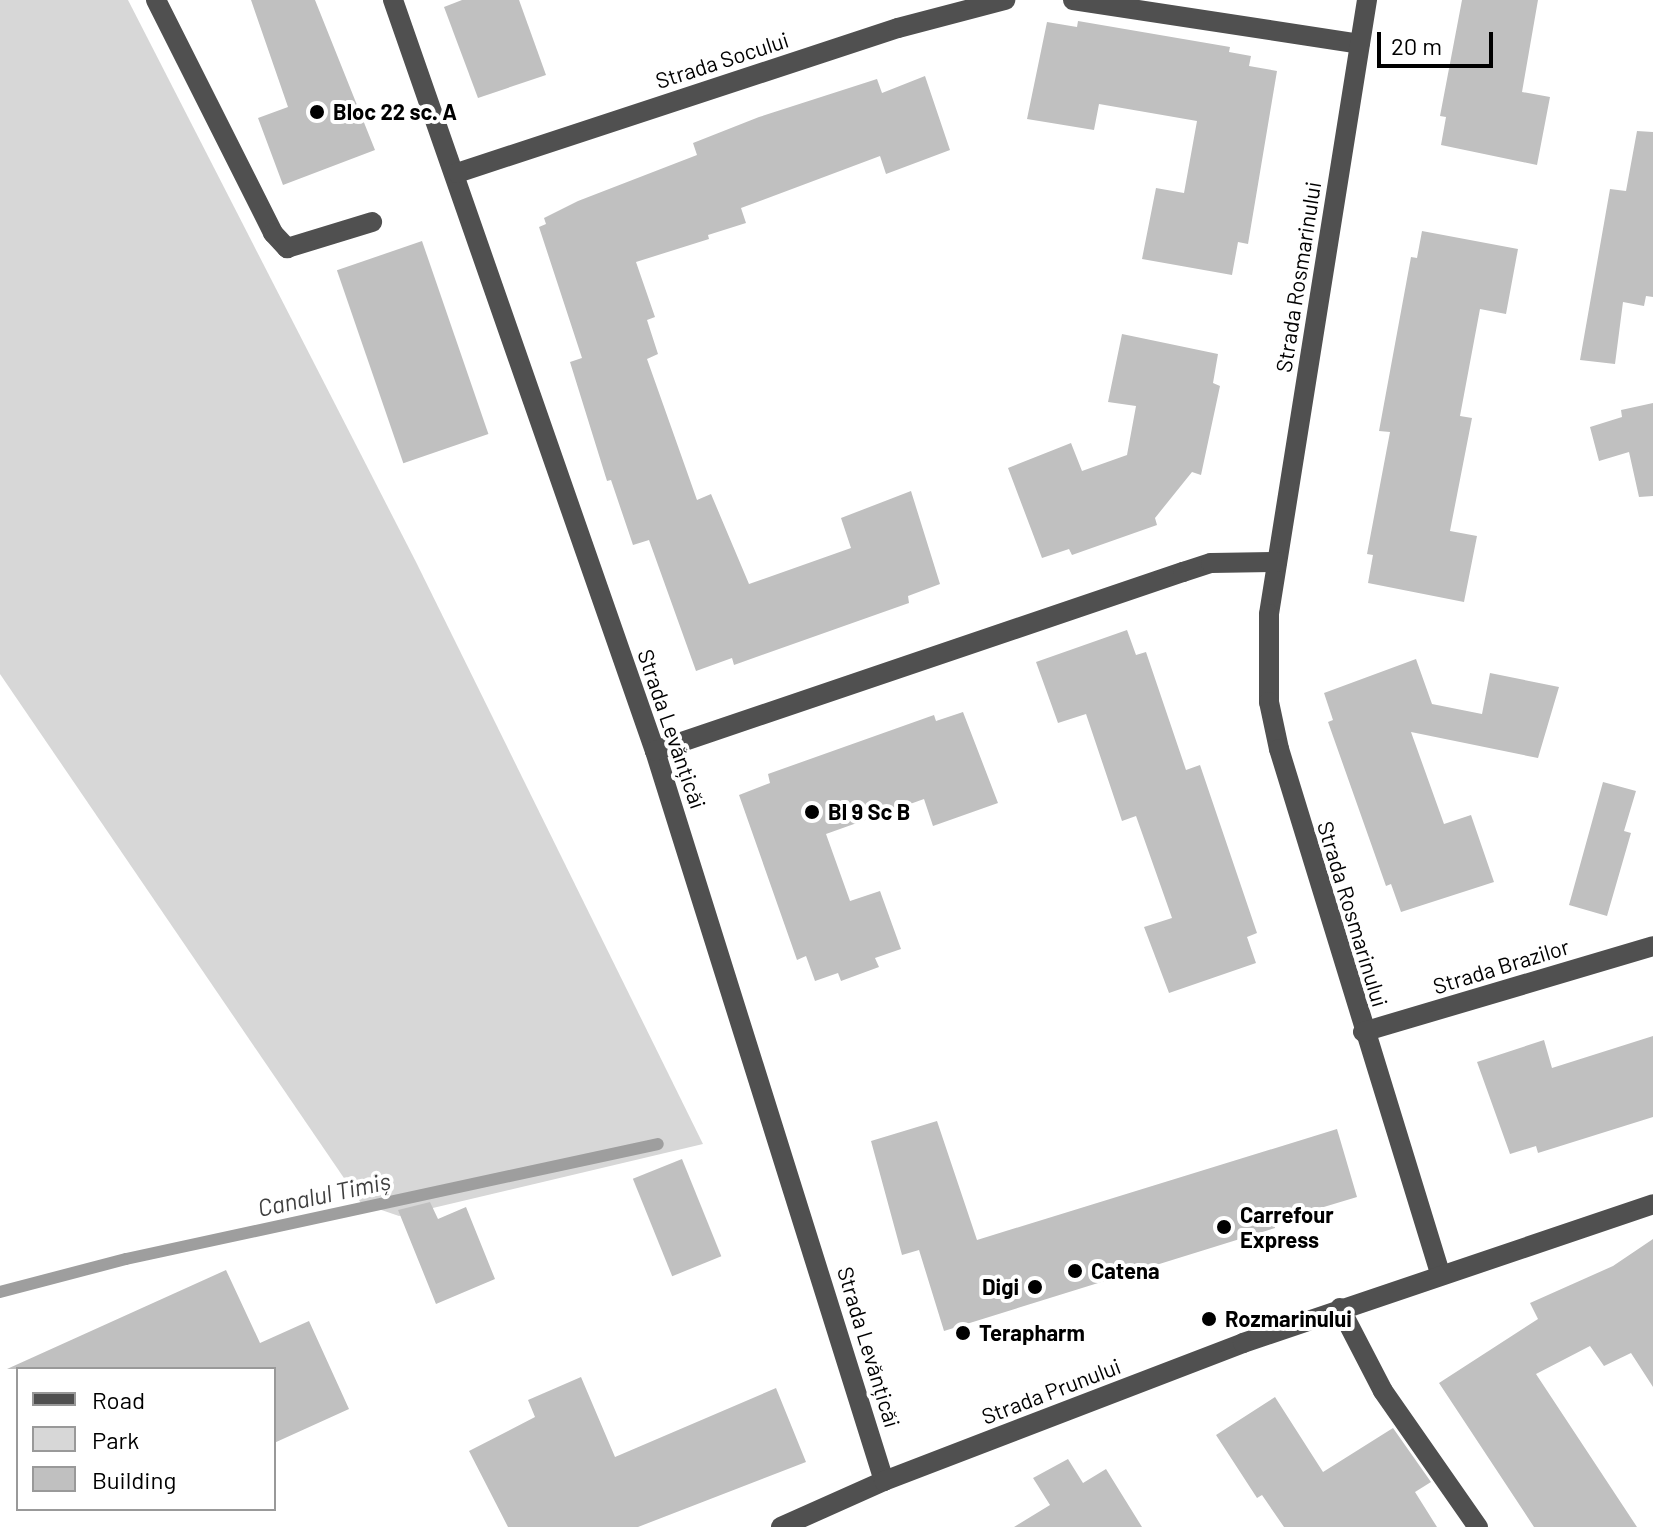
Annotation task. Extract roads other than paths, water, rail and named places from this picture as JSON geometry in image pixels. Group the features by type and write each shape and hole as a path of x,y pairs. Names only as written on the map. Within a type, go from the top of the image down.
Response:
{"street":[{"path":"156,0 273,233 287,248 372,222"},
{"name":"Strada Levănțicăi","path":"393,0 457,173 655,751 884,1481"},
{"name":"Strada Socului","path":"457,173 898,28 1005,0"},
{"path":"1073,0 1360,44"},
{"name":"Strada Rosmarinului","path":"1367,0 1269,614 1269,702 1363,1032 1440,1273"},
{"path":"655,751 1211,563 1277,562"},
{"name":"Strada Brazilor","path":"1363,1032 1653,946"},
{"name":"Strada Prunului","path":"781,1527 884,1481 1340,1308 1653,1204"},
{"path":"1340,1308 1383,1391 1478,1527"}],"waterway":[{"name":"Canalul Timiș","path":"0,1292 126,1259 658,1144"}],"place":[{"name":"Bloc 22 sc. A","path":"317,112"},
{"name":"Bl 9 Sc B","path":"812,812"},
{"name":"Carrefour Express","path":"1224,1227"},
{"name":"Catena","path":"1075,1271"},
{"name":"Digi","path":"1035,1287"},
{"name":"Rozmarinului","path":"1209,1319"},
{"name":"Terapharm","path":"963,1333"}]}
